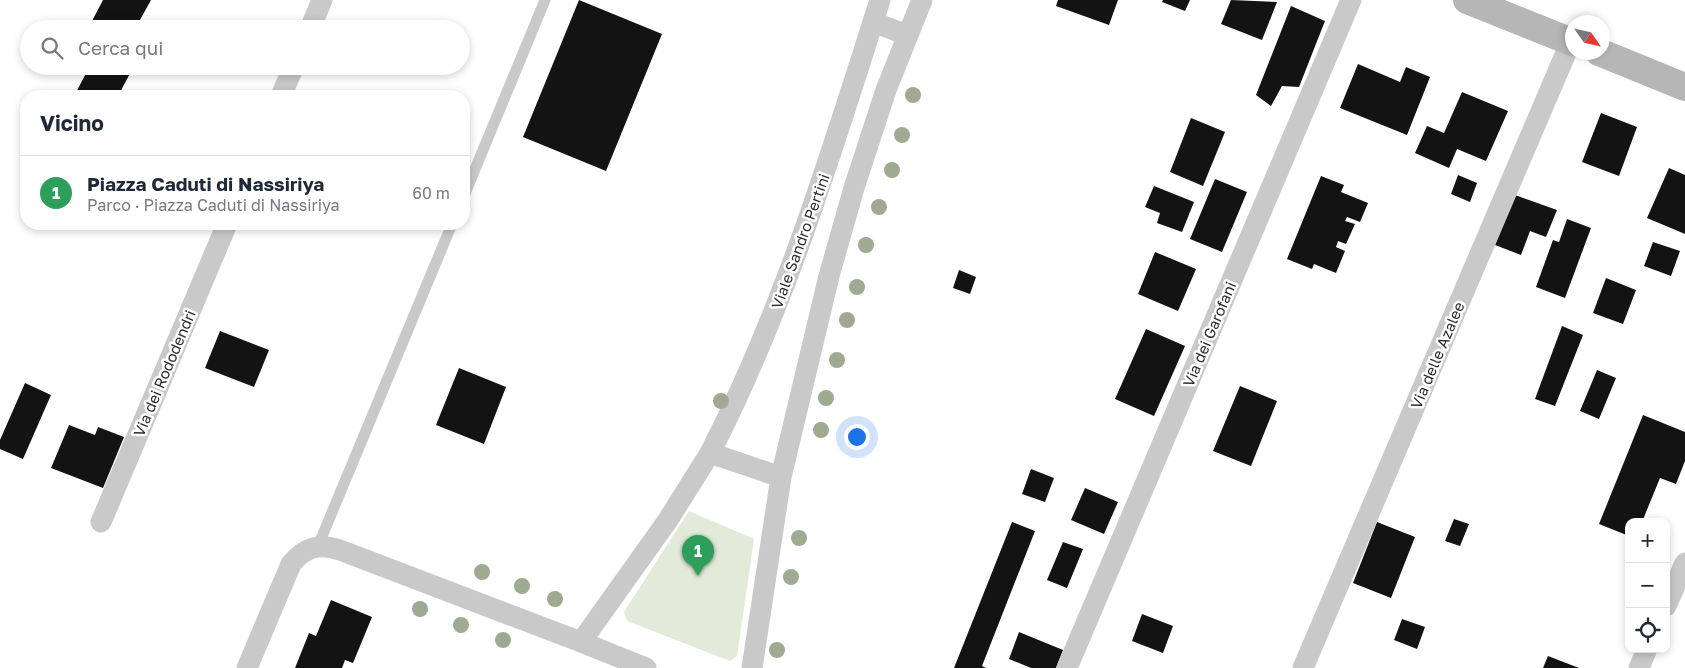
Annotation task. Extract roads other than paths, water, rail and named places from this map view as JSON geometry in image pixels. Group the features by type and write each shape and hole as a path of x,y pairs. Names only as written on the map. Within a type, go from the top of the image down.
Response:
{"main road":[{"path":"1467,0 1565,39"},
{"path":"1610,56 1685,87"}],"street":[{"path":"314,20 322,0"},
{"name":"Viale Sandro Pertini","path":"581,642 668,520 710,453 740,393 800,246 880,0"},
{"path":"752,668 781,477 838,241 883,100 922,0"},
{"name":"Via dei Garofani","path":"1068,668 1351,0"},
{"path":"873,22 907,35"},
{"name":"Via delle Azalee","path":"1303,668 1565,58"},
{"path":"284,90 290,75"},
{"name":"Via dei Rododendri","path":"101,522 224,230"},
{"path":"710,453 781,477"},
{"path":"247,668 292,564 302,552 318,546 340,550 646,668"},
{"path":"1670,597 1685,562"},
{"path":"1639,668 1645,653"}],"lane":[{"path":"470,181 545,0"},
{"path":"318,546 450,230"}],"place":[{"name":"Piazza Caduti di Nassiriya","path":"698,576"}]}
